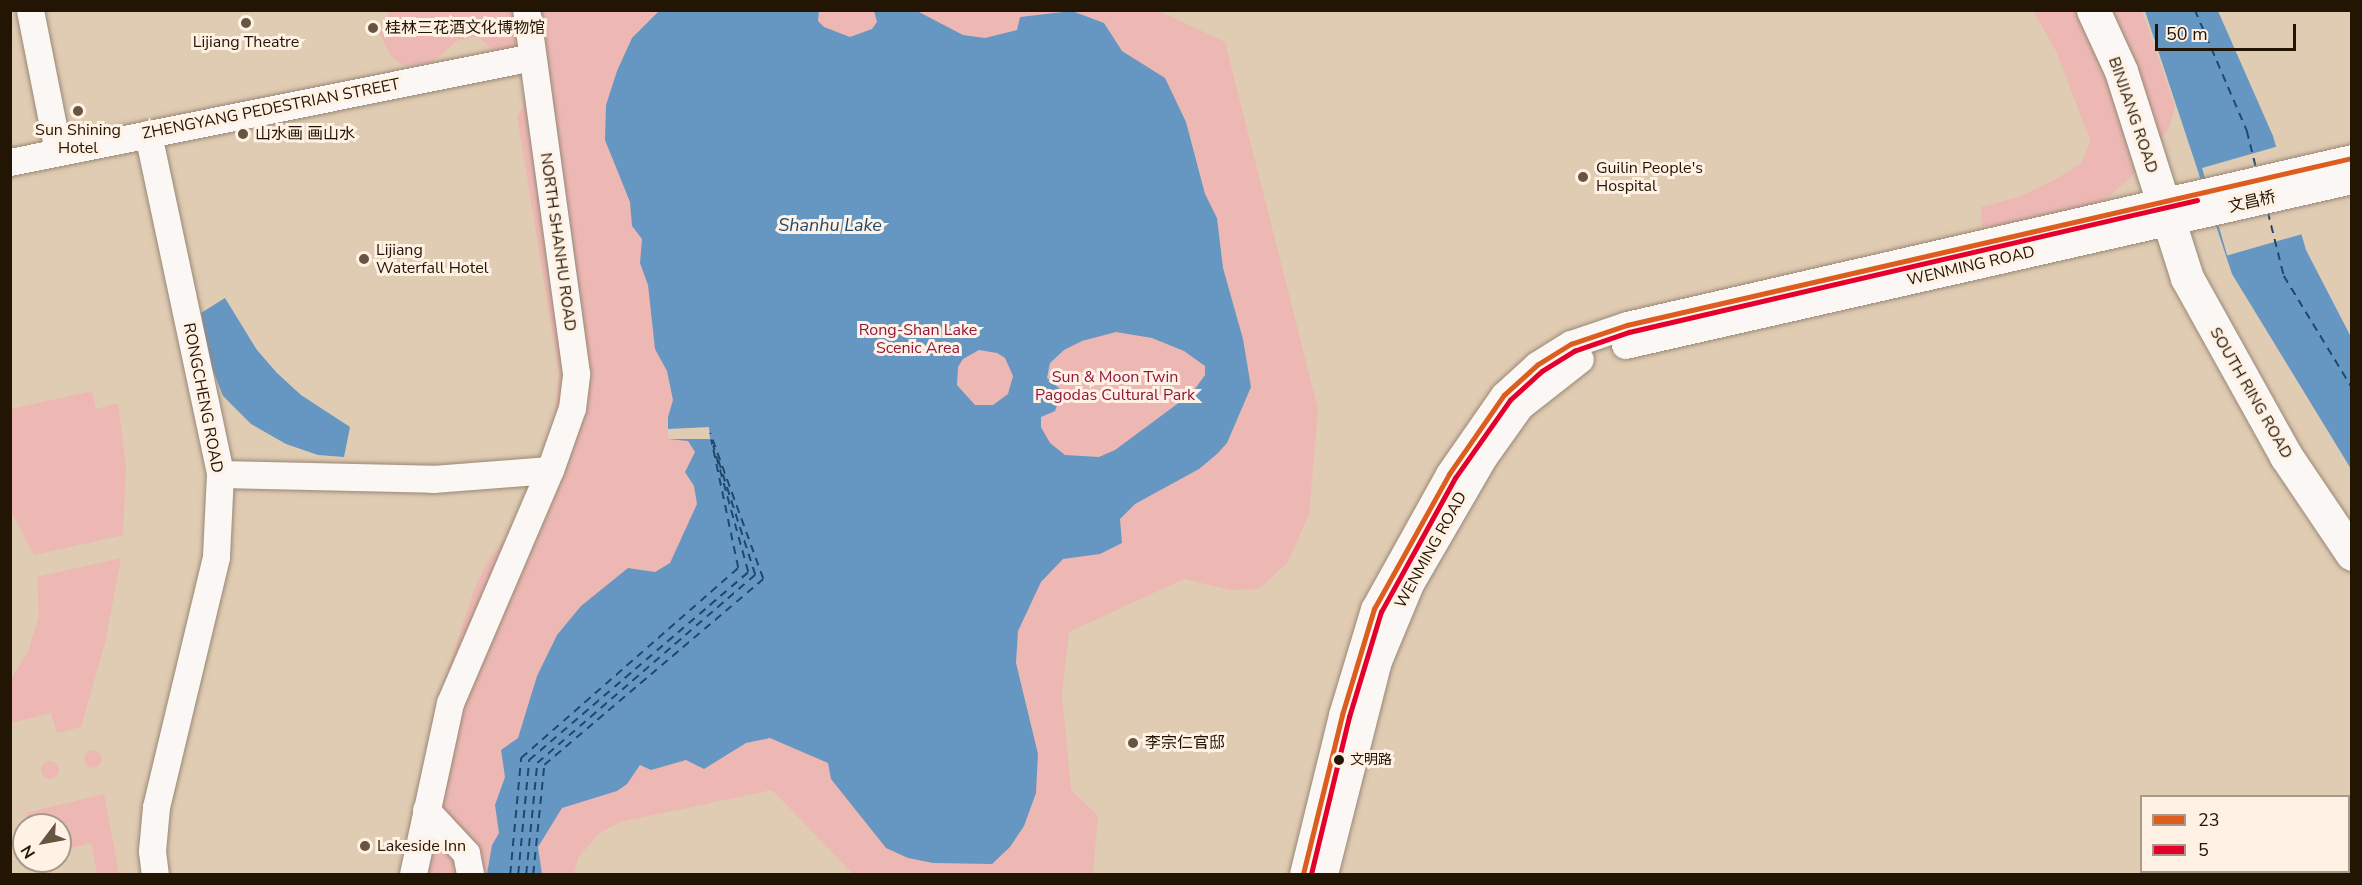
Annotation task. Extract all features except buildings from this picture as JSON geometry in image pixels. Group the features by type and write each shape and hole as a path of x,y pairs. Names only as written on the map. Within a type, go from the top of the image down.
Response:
{"main road":[{"name":"BINJIANG ROAD","path":"2093,10 2121,71 2164,211"},
{"name":"SOUTH RING ROAD","path":"2164,211 2187,278 2210,323 2286,456 2352,554"}],"street":[{"path":"30,10 58,152"},
{"name":"NORTH SHANHU ROAD","path":"413,874 450,703 550,470 572,408 576,373 526,10"},
{"name":"ZHENGYANG PEDESTRIAN STREET","path":"10,162 532,57"},
{"name":"RONGCHENG ROAD","path":"148,134 220,474 216,557 156,807 152,850 155,874"},
{"path":"2300,180 2352,158"},
{"path":"2300,180 2352,180"},
{"name":"文昌桥","path":"2198,204 2300,180"},
{"name":"WENMING ROAD","path":"1303,874 1342,716 1374,609 1449,474 1504,395 1537,365 1571,344 1628,325 2198,204"},
{"name":"WENMING ROAD","path":"1324,874 1378,661 1392,621 1484,458 1520,405 1548,380 1580,359 1618,346 2164,211"},
{"path":"220,474 432,479 550,470"},
{"path":"426,810 466,853 470,874"}],"green space":[{"name":"Shanhu Lake","path":"390,10 1157,10 1225,42 1318,409 1309,515 1287,563 1259,589 1231,590 1184,579 1069,632 1062,695 1071,790 1098,816 1093,874 853,874 772,790 620,822 598,834 578,858 574,874 418,874 433,717 473,593 486,564 507,536 555,431 559,373 517,116 523,107 526,80 477,36 457,41 431,63 404,66 391,56 380,34"},
{"path":"2033,11 2142,11 2175,106 2169,129 2131,177 2103,202 2011,227 1981,226 1981,207 2019,197 2056,179 2082,163 2090,140 2056,51"},
{"path":"92,391 96,409 118,403 126,466 123,535 34,555 11,511 11,409"},
{"path":"121,558 105,643 81,727 57,733 51,713 11,723 11,679 28,652 39,615 37,577"},
{"path":"89,750 97,750 102,755 100,766 89,768 84,763 84,755"},
{"path":"46,761 54,761 59,766 57,777 46,779 41,774 41,766"},
{"path":"104,794 119,874 97,874 91,843 72,848 72,813 26,813"}],"water":[{"name":"Shanhu Lake","path":"660,10 819,11 818,21 824,27 850,37 872,29 877,22 874,11 917,11 963,35 985,38 1017,30 1020,17 1072,11 1104,23 1122,51 1165,78 1186,122 1205,194 1217,218 1223,268 1243,339 1251,387 1227,443 1199,469 1135,504 1120,519 1122,543 1100,554 1063,559 1041,582 1018,631 1016,663 1038,754 1036,793 1024,826 1010,847 992,864 933,863 908,858 886,848 831,779 828,763 770,738 746,743 704,769 686,760 651,770 640,765 627,784 617,791 562,808 538,847 542,874 487,874 492,845 499,833 495,805 505,777 501,750 518,738 537,676 557,635 581,606 628,568 655,572 670,563 697,504 694,486 685,472 695,452 688,441 668,439 668,417 673,400 667,371 655,349 648,285 640,263 642,239 632,226 630,202 605,140 606,105 617,71 632,38","holes":["1116,332 1152,338 1184,351 1205,366 1205,375 1192,393 1115,450 1099,457 1065,455 1050,443 1041,427 1041,417 1055,411 1059,400 1060,389 1047,378 1050,363 1064,350 1082,341","979,350 997,353 1005,358 1013,376 1008,394 993,405 975,405 957,385 958,367 963,359"]},
{"path":"2145,11 2218,11 2273,136 2306,250 2351,337 2351,469 2232,274"},
{"path":"225,298 257,350 277,373 301,395 350,427 344,457 318,455 286,444 251,424 223,396 207,355 201,313"}],"pier":[{"path":"2279,146 2304,233 2227,256 2202,168"},
{"path":"709,427 710,439 668,439 668,429"}],"ferry route":[{"path":"2195,10 2247,131 2256,167"},
{"path":"2268,212 2284,276 2352,388"},
{"path":"533,874 544,765 763,579 710,433"},
{"path":"510,874 521,758 738,568 711,440"},
{"path":"518,874 529,760 748,572 713,446"},
{"path":"526,874 537,763 755,575 717,457"}],"transit line":[{"name":"23","path":"1303,874 1342,715 1374,609 1449,474 1504,395 1537,365 1571,344 1627,325 2352,158"},
{"name":"5","path":"1311,874 1349,717 1381,612 1455,478 1510,400 1542,371 1574,351 1629,332 2197,200"}],"place":[{"name":"Lijiang Theatre","path":"246,23"},
{"name":"桂林三花酒文化博物馆","path":"373,28"},
{"name":"Sun Shining Hotel","path":"78,111"},
{"name":"山水画 画山水","path":"243,134"},
{"name":"Guilin People's Hospital","path":"1583,177"},
{"name":"Lijiang Waterfall Hotel","path":"364,259"},
{"name":"李宗仁官邸","path":"1133,743"},
{"name":"文明路","path":"1339,760"},
{"name":"Lakeside Inn","path":"365,846"}],"park label":[{"name":"Rong-Shan Lake Scenic Area","path":"918,339"},
{"name":"Sun & Moon Twin Pagodas Cultural Park","path":"1115,386"}]}
